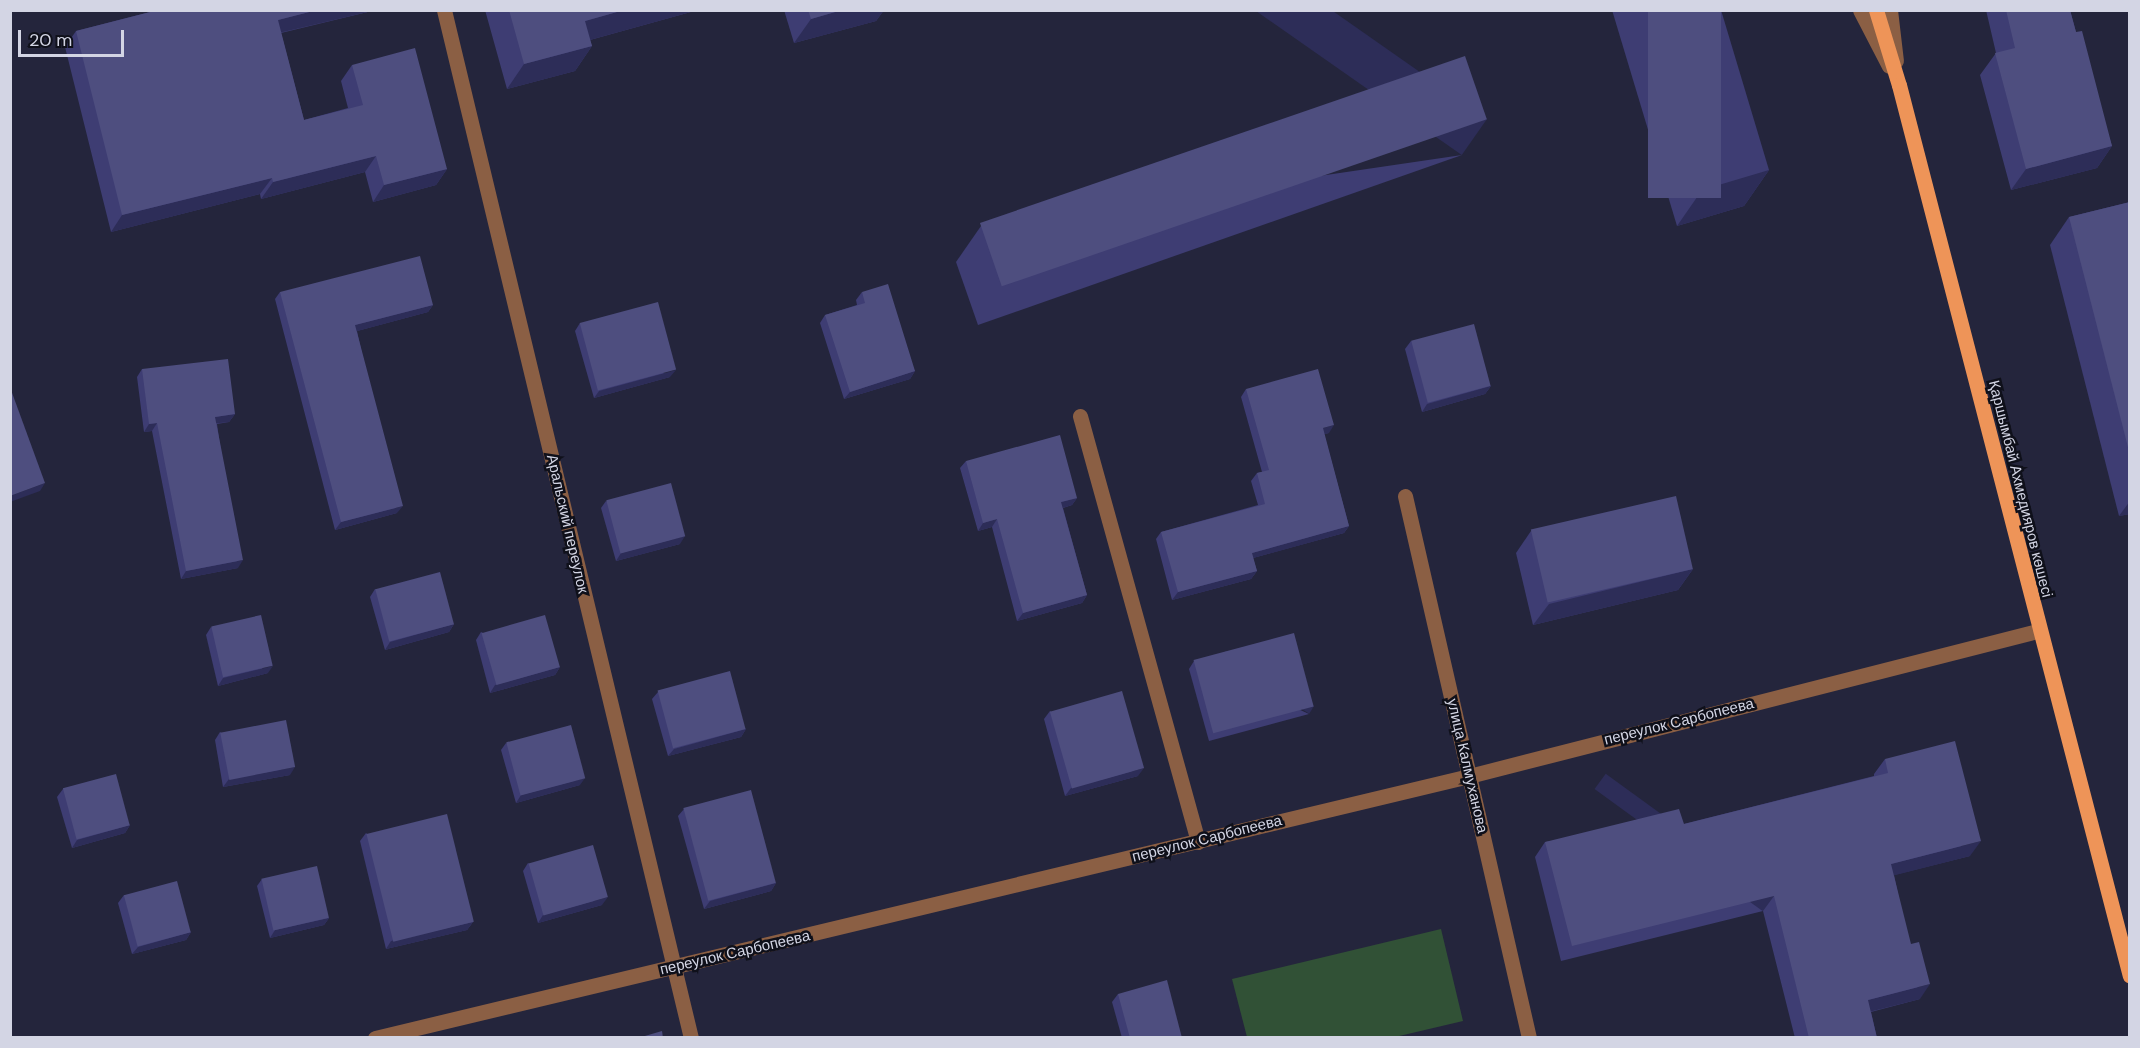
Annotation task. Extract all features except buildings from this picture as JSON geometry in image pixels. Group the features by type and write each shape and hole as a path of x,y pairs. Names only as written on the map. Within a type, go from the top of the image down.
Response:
{"main road":[{"name":"Қаршымбай Ахмедияров көшесі","path":"1876,10 1899,85 2037,631 2130,976"}],"street":[{"name":"Аральский переулок","path":"444,10 672,968 691,1038"},
{"path":"1860,10 1899,85"},
{"path":"1890,10 1899,85"},
{"path":"1080,416 1198,842"},
{"name":"улица Калмуханова","path":"1405,495 1529,1038"},
{"name":"переулок Сарбопеева","path":"375,1038 1469,776 2037,631"}],"green space":[{"path":"1441,929 1463,1021 1395,1037 1247,1037 1232,979"}]}
